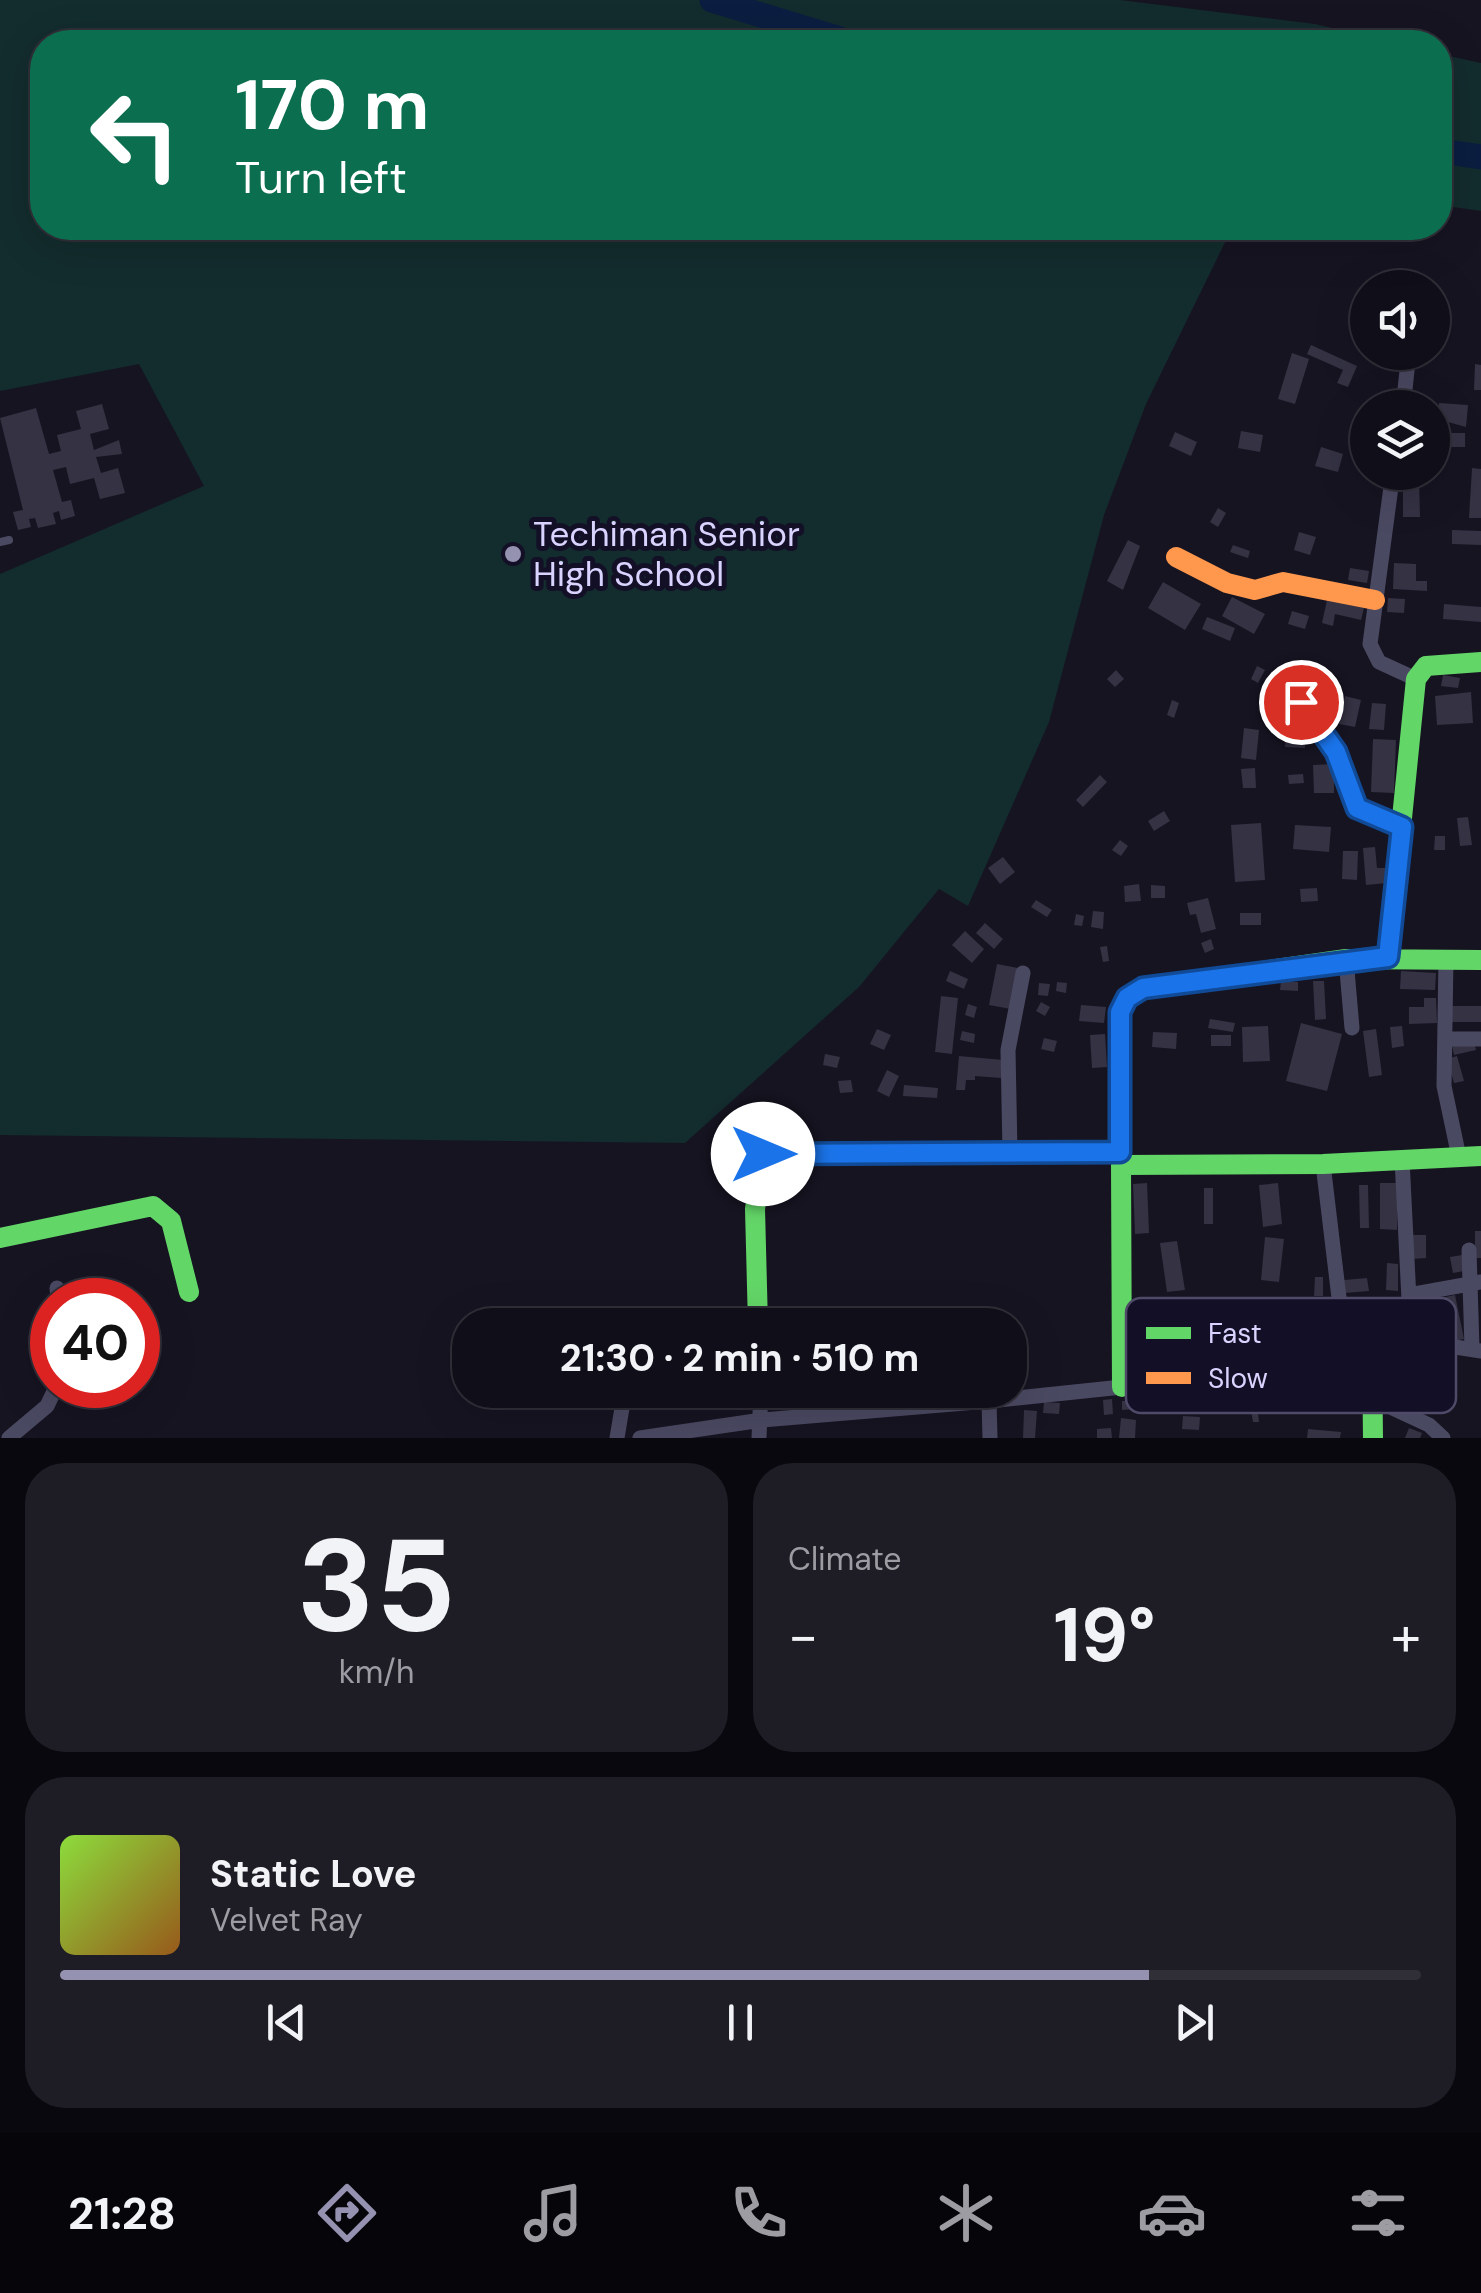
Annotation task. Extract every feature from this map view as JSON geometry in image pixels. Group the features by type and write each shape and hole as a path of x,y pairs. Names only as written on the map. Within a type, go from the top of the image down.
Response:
{"street":[{"path":"1390,490 1375,600 1372,655 1416,679"},
{"path":"1176,556 1226,583 1255,590 1283,582 1375,600"},
{"path":"1388,957 1416,679 1426,666 1481,662"},
{"path":"1301,702 1336,752 1357,808 1402,827"},
{"path":"1346,959 1352,1028"},
{"path":"1122,1387 1120,1012 1127,998 1143,988 1346,959 1481,960"},
{"path":"1446,959 1444,1086 1459,1157"},
{"path":"1010,1153 1008,1050 1023,974"},
{"path":"1445,1039 1481,1038"},
{"path":"757,1308 754,1209 763,1154 1010,1153 1323,1164 1481,1156"},
{"path":"1402,1159 1409,1298"},
{"path":"1323,1164 1339,1298"},
{"path":"0,1238 153,1206 171,1221 188,1292"},
{"path":"1469,1250 1476,1283 1477,1349"},
{"path":"1409,1295 1476,1283"},
{"path":"1027,1397 1126,1387"},
{"path":"9,1438 44,1408"},
{"path":"618,1438 622,1408"},
{"path":"759,1438 762,1408"},
{"path":"640,1438 762,1420 905,1408"},
{"path":"989,1408 990,1438"},
{"path":"1403,1413 1428,1425 1443,1438"}],"green space":[{"name":"Techiman Senior High School","path":"0,0 1120,0 1341,30 30,30 30,240 1226,240 1146,404 1104,515 1049,722 968,906 939,889 859,987 685,1143 0,1135 0,574 204,486 139,364 0,391"},
{"path":"1452,57 1481,63 1481,211 1452,207"}],"building":[{"path":"1311,345 1350,363 1350,370 1355,370 1348,387 1337,383 1343,370 1307,354"},
{"path":"1292,353 1309,359 1295,404 1278,399"},
{"path":"1475,364 1481,365 1481,390 1474,390"},
{"path":"102,404 109,429 90,434 94,450 119,440 122,454 96,457 101,473 118,468 125,493 100,499 94,478 70,484 66,467 53,470 62,502 71,500 75,516 61,520 59,511 53,513 56,524 38,528 35,518 29,519 31,527 18,530 13,512 23,510 0,418 36,408 49,454 61,451 57,435 81,429 76,411"},
{"path":"1450,404 1468,405 1466,427 1450,423"},
{"path":"1241,431 1263,435 1260,452 1238,448"},
{"path":"1175,432 1197,442 1191,456 1169,446"},
{"path":"1450,433 1465,433 1465,447 1450,447"},
{"path":"1321,447 1343,454 1338,472 1315,466"},
{"path":"1472,468 1481,469 1481,518 1469,518"},
{"path":"1403,490 1419,490 1420,517 1403,517"},
{"path":"1218,508 1226,513 1218,527 1210,522"},
{"path":"1452,530 1481,531 1481,545 1452,544"},
{"path":"1299,532 1316,537 1310,555 1294,550"},
{"path":"1128,540 1140,546 1123,590 1107,581"},
{"path":"1233,545 1250,551 1248,558 1230,552"},
{"path":"1394,563 1416,564 1416,581 1427,581 1427,591 1393,589"},
{"path":"1350,568 1369,571 1367,583 1348,580"},
{"path":"1163,582 1201,604 1185,630 1148,608"},
{"path":"1232,597 1265,614 1254,634 1222,616"},
{"path":"1388,598 1405,599 1404,613 1387,612"},
{"path":"1327,600 1364,608 1361,620 1335,614 1333,626 1322,623"},
{"path":"1444,604 1481,607 1481,622 1443,619"},
{"path":"1292,611 1309,616 1305,629 1288,624"},
{"path":"1207,617 1235,628 1230,641 1202,629"},
{"path":"1257,666 1265,670 1258,683 1251,679"},
{"path":"1116,670 1124,679 1115,687 1107,679"},
{"path":"1319,675 1331,675 1331,698 1319,698"},
{"path":"1443,675 1460,678 1458,688 1441,686"},
{"path":"1471,692 1473,723 1437,725 1435,696"},
{"path":"1345,696 1361,700 1355,727 1339,724"},
{"path":"1172,700 1179,703 1174,718 1167,715"},
{"path":"1372,703 1386,704 1384,730 1369,729"},
{"path":"1244,728 1259,730 1256,760 1241,758"},
{"path":"1286,736 1305,737 1305,748 1285,747"},
{"path":"1373,739 1396,740 1394,793 1371,792"},
{"path":"1334,764 1334,793 1314,793 1313,765"},
{"path":"1255,768 1256,788 1243,788 1241,769"},
{"path":"1303,774 1304,783 1289,784 1288,775"},
{"path":"1100,775 1107,782 1083,807 1076,800"},
{"path":"1164,811 1170,821 1154,831 1148,821"},
{"path":"1468,817 1472,845 1460,846 1457,818"},
{"path":"1261,823 1265,880 1235,882 1231,825"},
{"path":"1295,825 1331,827 1329,852 1293,849"},
{"path":"1435,836 1445,836 1445,850 1434,850"},
{"path":"1120,840 1128,846 1121,856 1112,850"},
{"path":"1375,847 1377,868 1386,868 1387,883 1366,885 1363,848"},
{"path":"1343,851 1358,851 1357,880 1342,879"},
{"path":"1003,857 1015,872 1000,884 988,868"},
{"path":"1139,884 1141,901 1125,902 1124,886"},
{"path":"1151,885 1165,886 1165,898 1151,898"},
{"path":"1317,888 1318,901 1301,902 1300,889"},
{"path":"1208,898 1216,929 1201,933 1196,914 1190,915 1187,903"},
{"path":"1036,900 1052,910 1047,917 1031,907"},
{"path":"1093,911 1104,912 1103,929 1091,927"},
{"path":"1240,913 1261,913 1261,925 1240,925"},
{"path":"1076,914 1084,916 1082,926 1074,925"},
{"path":"985,923 1003,939 994,949 976,933"},
{"path":"965,931 984,949 972,963 952,945"},
{"path":"1211,939 1214,949 1205,953 1201,943"},
{"path":"1107,946 1109,961 1103,962 1100,947"},
{"path":"997,964 1018,968 1011,1009 989,1005"},
{"path":"950,971 968,979 964,989 946,981"},
{"path":"1401,971 1436,973 1435,990 1400,989"},
{"path":"1281,981 1298,982 1298,991 1280,990"},
{"path":"1313,981 1324,981 1326,1019 1315,1020"},
{"path":"1057,982 1067,983 1066,993 1056,991"},
{"path":"1039,983 1050,984 1048,996 1038,995"},
{"path":"941,996 958,998 952,1054 935,1052"},
{"path":"1424,998 1436,998 1437,1023 1409,1024 1409,1007 1424,1007"},
{"path":"1041,1002 1050,1007 1045,1016 1036,1011"},
{"path":"968,1004 977,1007 974,1018 965,1015"},
{"path":"1081,1005 1106,1007 1104,1023 1079,1021"},
{"path":"1451,1006 1481,1006 1481,1022 1451,1022"},
{"path":"1210,1019 1235,1023 1233,1032 1208,1028"},
{"path":"1301,1023 1342,1034 1327,1091 1286,1081"},
{"path":"1268,1026 1270,1061 1243,1062 1242,1027"},
{"path":"1402,1026 1404,1046 1392,1048 1390,1027"},
{"path":"877,1029 891,1035 884,1050 870,1044"},
{"path":"1376,1029 1382,1075 1369,1077 1363,1031"},
{"path":"962,1031 975,1034 974,1043 960,1040"},
{"path":"1153,1032 1177,1033 1176,1049 1152,1047"},
{"path":"1105,1034 1107,1067 1092,1068 1090,1035"},
{"path":"1211,1035 1231,1035 1231,1046 1211,1046"},
{"path":"1044,1038 1057,1041 1054,1052 1041,1049"},
{"path":"1474,1042 1476,1050 1454,1055 1452,1046"},
{"path":"825,1054 840,1057 837,1068 823,1065"},
{"path":"959,1056 1003,1060 1001,1078 975,1076 975,1080 966,1080 965,1090 956,1090"},
{"path":"1457,1056 1464,1081 1454,1083 1447,1059"},
{"path":"887,1070 899,1076 889,1097 877,1091"},
{"path":"851,1080 853,1092 840,1093 838,1081"},
{"path":"904,1085 938,1088 937,1098 903,1096"},
{"path":"1147,1183 1149,1233 1135,1234 1133,1184"},
{"path":"1278,1183 1282,1224 1263,1227 1259,1185"},
{"path":"1380,1183 1397,1183 1397,1230 1380,1229"},
{"path":"1359,1185 1368,1185 1369,1228 1360,1228"},
{"path":"1204,1188 1213,1188 1213,1224 1204,1224"},
{"path":"1475,1231 1481,1231 1481,1258 1475,1258"},
{"path":"1412,1235 1426,1235 1426,1258 1412,1259"},
{"path":"1265,1237 1284,1239 1279,1282 1261,1280"},
{"path":"1177,1241 1185,1290 1167,1292 1160,1243"},
{"path":"1462,1255 1464,1271 1453,1273 1450,1257"},
{"path":"1387,1263 1398,1264 1398,1291 1386,1290"},
{"path":"1315,1277 1323,1277 1323,1296 1314,1296"},
{"path":"1367,1278 1369,1291 1345,1293 1344,1280"},
{"path":"1456,1300 1464,1339 1456,1341"},
{"path":"1112,1399 1113,1414 1104,1415 1103,1400"},
{"path":"1044,1402 1060,1403 1059,1414 1043,1413"},
{"path":"1024,1410 1037,1411 1035,1438 1023,1438"},
{"path":"1183,1416 1200,1417 1199,1430 1182,1429"},
{"path":"1121,1418 1136,1420 1135,1438 1119,1438"},
{"path":"1111,1428 1112,1438 1097,1438 1097,1429"},
{"path":"1409,1428 1422,1433 1420,1438 1405,1438"},
{"path":"1308,1429 1341,1432 1340,1438 1307,1438"}],"waterway":[{"path":"712,0 811,30"},
{"path":"1452,153 1481,157"}],"traffic: fast":[{"path":"1388,957 1416,679 1426,666 1481,662"},
{"path":"1121,1163 1120,1013 1127,998 1143,988 1346,959 1481,960"},
{"path":"758,1308 755,1209 763,1154 1120,1152"},
{"path":"1122,1387 1121,1165 1323,1164 1481,1156"},
{"path":"0,1238 153,1206 171,1221 189,1292"},
{"path":"1373,1413 1373,1438"}],"traffic: slow":[{"path":"1176,557 1227,583 1255,590 1283,582 1375,600"}],"place":[{"name":"Techiman Senior High School","path":"513,554"}],"route":[{"path":"763,1154 1120,1152 1120,1012 1127,998 1143,988 1346,959 1388,957 1402,827 1357,808 1336,752 1301,702"}]}
